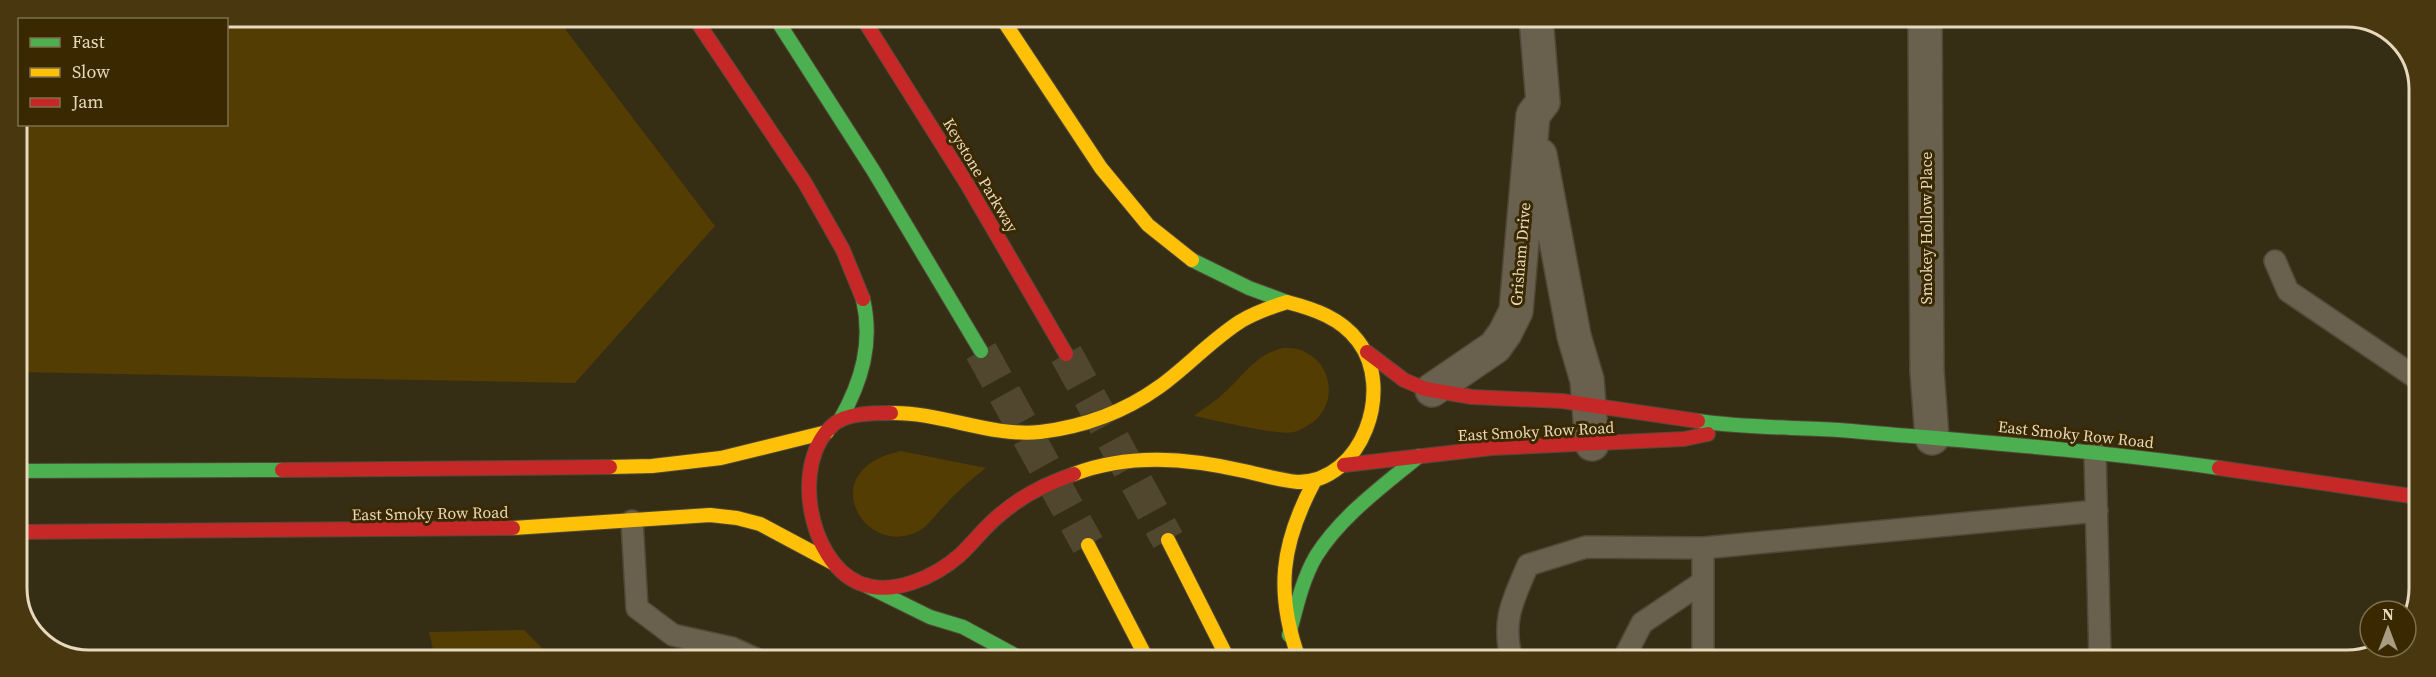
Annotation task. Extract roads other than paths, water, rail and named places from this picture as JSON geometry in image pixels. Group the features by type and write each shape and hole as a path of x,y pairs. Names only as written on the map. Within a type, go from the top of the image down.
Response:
{"main road":[{"path":"701,27 789,154 846,253 858,284 867,324 865,363 859,382 840,420 827,432 812,463 809,500 817,533 833,563 850,579 930,617 963,627 1005,650"},
{"path":"781,27 873,170 981,351"},
{"name":"Keystone Parkway","path":"867,27 948,153 1066,354"},
{"path":"865,585 892,587 908,584 941,570 959,556 992,521 1039,488 1067,475 1116,462 1147,458 1201,461 1285,480 1314,482 1331,475 1344,465 1356,449 1373,405 1374,386 1367,352 1348,329 1310,308 1249,288 1190,259 1148,225 1101,168 1008,27"},
{"path":"840,420 880,412 898,412 915,413 1001,432 1041,432 1070,426 1132,405 1157,390 1237,323 1287,302"},
{"name":"East Smoky Row Road","path":"1367,352 1404,380 1432,390 1472,397 1532,399 1588,393 1730,426 1835,430 2095,452 2409,496"},
{"name":"East Smoky Row Road","path":"1344,465 1514,447 1684,439 1730,426"},
{"path":"27,471 652,466 721,459 827,432"},
{"path":"1289,635 1306,576 1317,554 1340,526 1419,456"},
{"path":"1295,650 1285,615 1282,573 1285,548 1300,505 1314,482"},
{"name":"East Smoky Row Road","path":"27,532 502,529 710,515 737,518 760,524 833,563"},
{"path":"1168,540 1223,650"},
{"path":"1088,545 1143,650"}],"street":[{"name":"Grisham Drive","path":"1432,390 1495,347 1516,311 1533,115 1543,102 1537,27"},
{"name":"Smokey Hollow Place","path":"1925,27 1926,371 1932,438"},
{"name":"Grisham Drive","path":"1533,115 1574,336 1588,393 1592,444"}],"lane":[{"path":"2275,261 2288,291 2409,373"},
{"path":"2095,452 2100,650"},
{"path":"1509,650 1508,612 1528,565 1586,547 1703,548 2097,511"},
{"path":"632,521 637,608 673,635 736,650"},
{"path":"1703,548 1703,650"},
{"path":"1628,650 1642,623 1703,582"}],"tunnel":[{"path":"981,351 1088,545"},
{"path":"1066,354 1168,540"}]}
